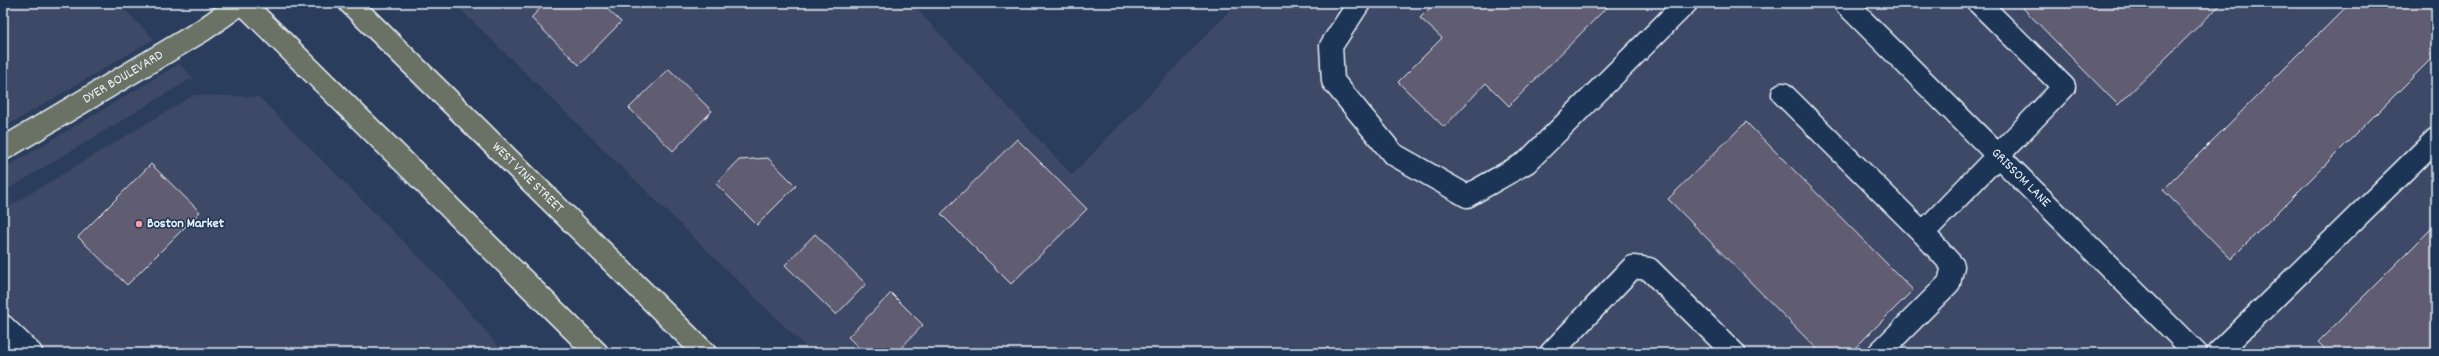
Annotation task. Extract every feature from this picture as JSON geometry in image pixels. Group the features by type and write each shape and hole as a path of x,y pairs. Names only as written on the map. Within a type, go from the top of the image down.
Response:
{"main road":[{"name":"DYER BOULEVARD","path":"3,149 202,30 242,3"},
{"path":"242,3 597,353"},
{"name":"WEST VINE STREET","path":"350,3 705,353"}],"street":[{"path":"1358,3 1331,46 1333,81 1393,154 1467,196 1527,162 1686,3"},
{"name":"GRISSOM LANE","path":"1845,3 2196,353"},
{"path":"1922,233 2064,87 1979,3"},
{"path":"1783,94 1953,266 1949,282 1879,353"},
{"path":"2218,353 2436,139"},
{"path":"1551,353 1633,267 1649,269 1734,353"},
{"path":"3,326 31,353"}],"shaded area":[{"path":"3,3 118,3 154,39 3,128"},
{"path":"454,3 911,3 1072,175 1237,3 2436,3 2436,353 812,353"},
{"path":"179,64 195,79 187,81 3,192 3,169"},
{"path":"194,95 259,97 443,281 504,353 3,353 3,210"}],"building":[{"path":"545,3 601,3 621,22 579,65 531,18"},
{"path":"1435,3 1611,3 1509,106 1486,83 1444,127 1398,82 1442,38 1420,18"},
{"path":"2018,3 2222,3 2118,105"},
{"path":"2350,3 2436,3 2436,54 2231,259 2163,190"},
{"path":"669,69 712,111 673,151 629,108"},
{"path":"1746,122 1913,290 1850,353 1821,353 1668,199"},
{"path":"1017,139 1087,209 1011,284 941,214"},
{"path":"768,158 796,186 757,225 716,184 739,160"},
{"name":"Boston Market","path":"151,164 200,212 127,285 78,237"},
{"path":"2436,224 2436,353 2329,353 2318,342"},
{"path":"815,234 866,284 836,315 785,265"},
{"path":"891,293 923,325 896,353 864,353 848,337"}],"place":[{"name":"Boston Market","path":"139,224"}]}
